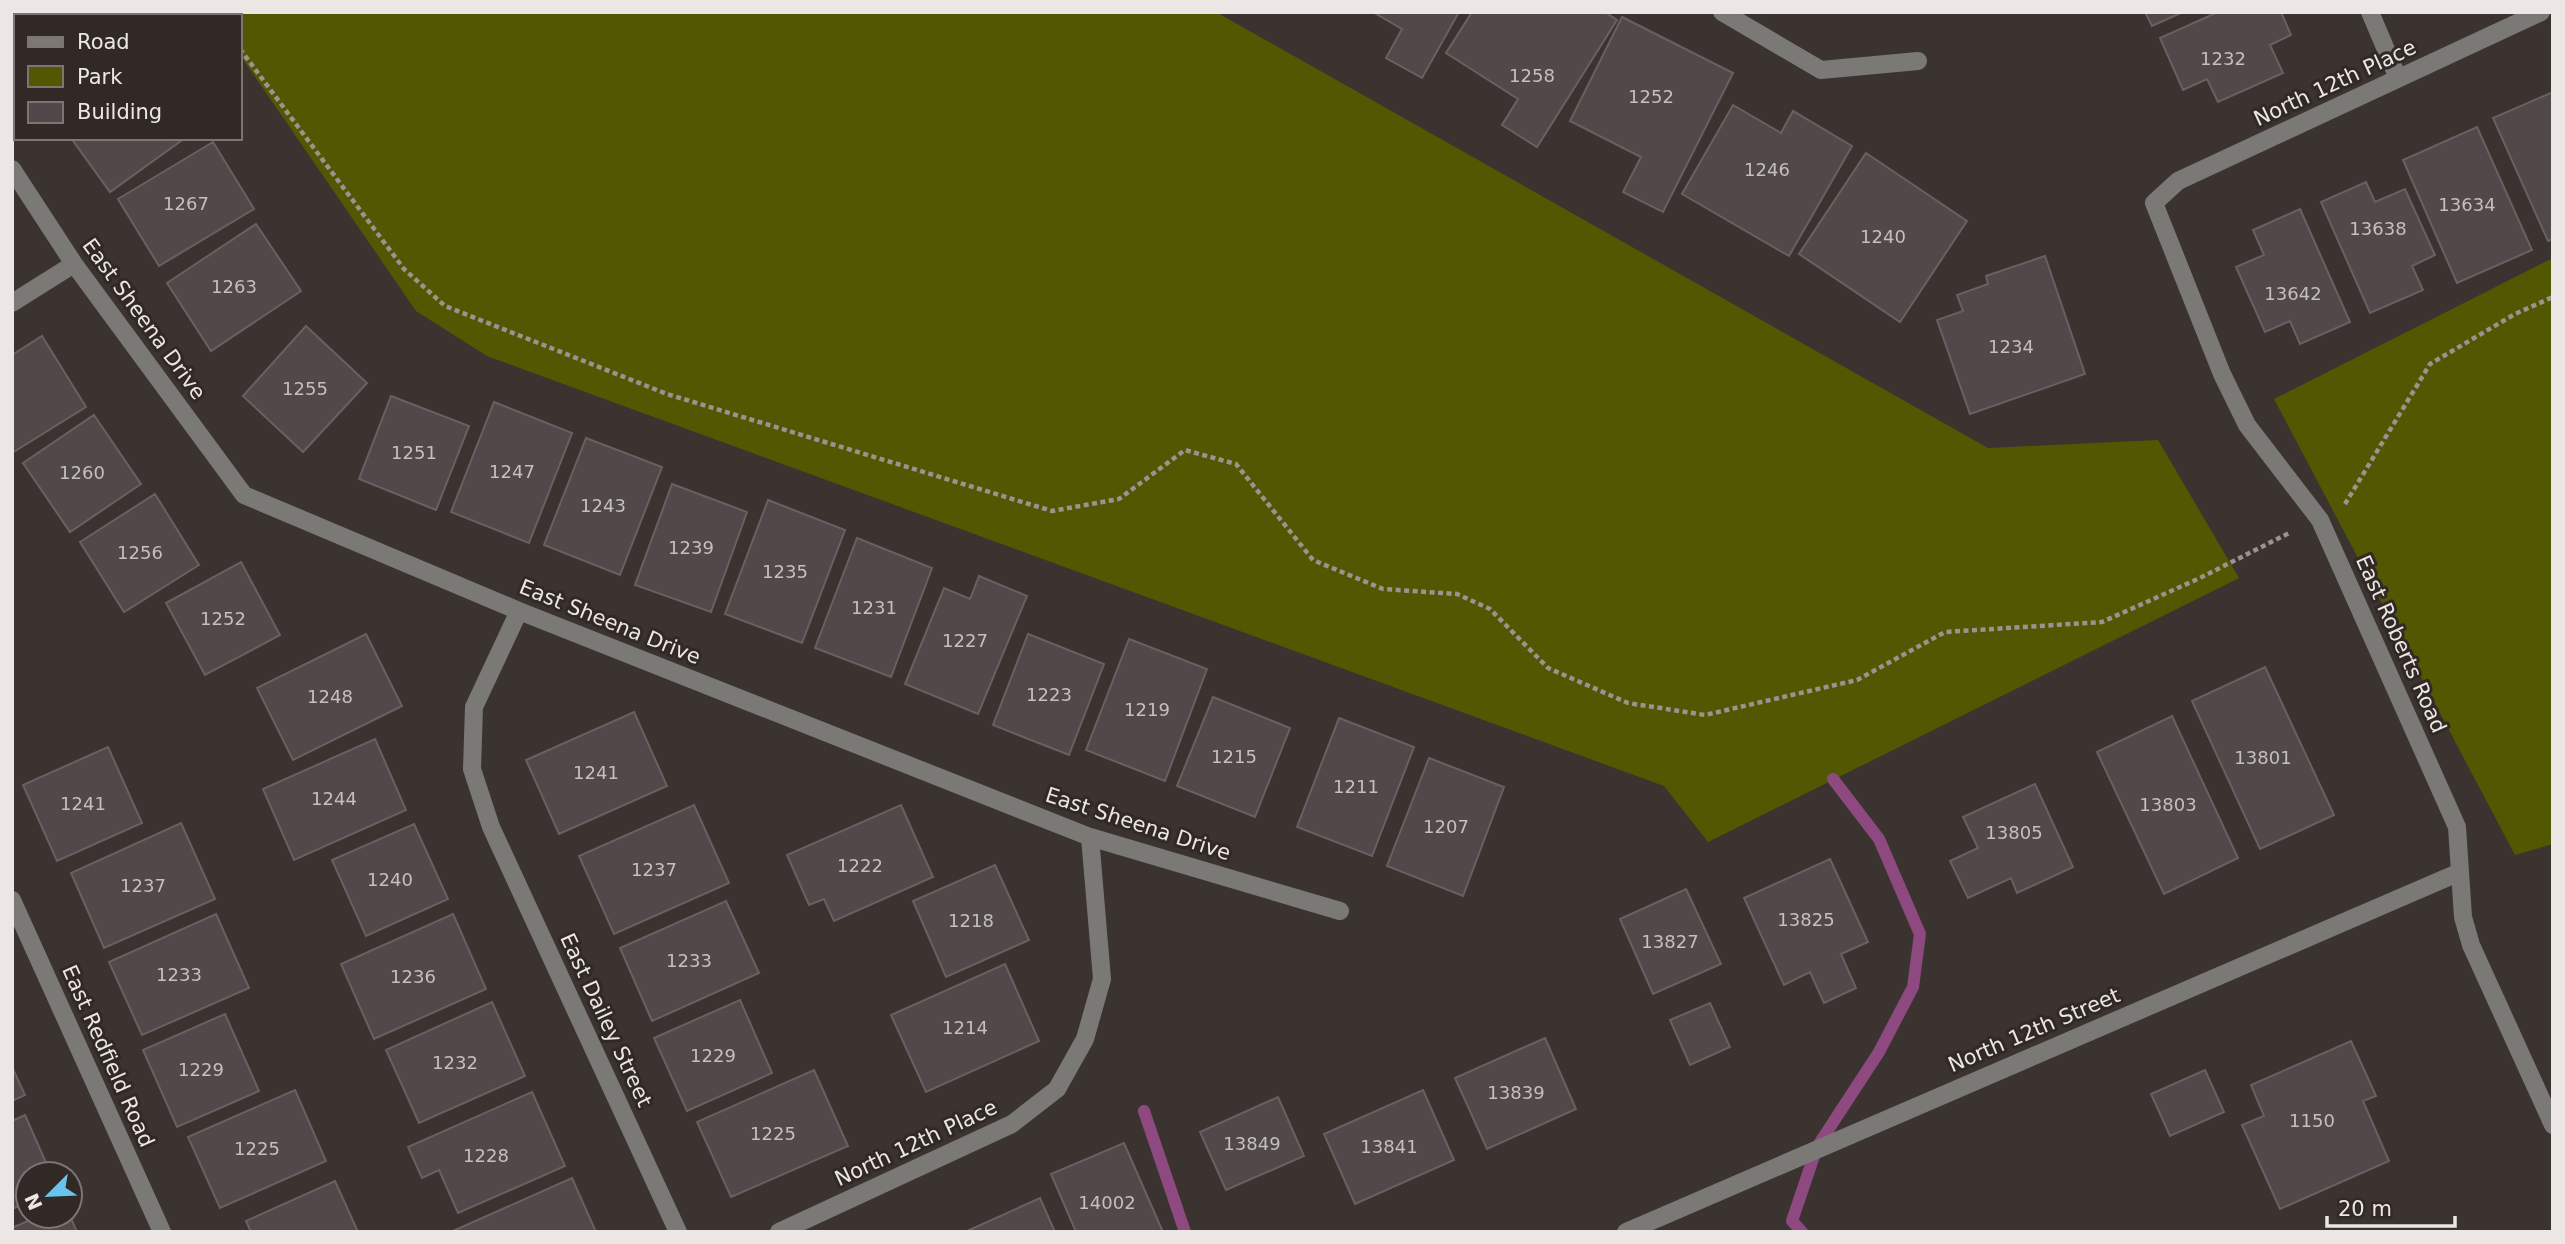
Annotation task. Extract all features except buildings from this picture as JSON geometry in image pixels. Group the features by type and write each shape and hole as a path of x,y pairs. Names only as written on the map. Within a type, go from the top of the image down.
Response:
{"street":[{"path":"1722,12 1821,70 1918,61"},
{"path":"2370,12 2398,78"},
{"name":"North 12th Place","path":"2154,203 2178,181 2541,12"},
{"name":"East Sheena Drive","path":"12,169 74,264 244,495 519,611 1090,837 1340,911"},
{"name":"East Roberts Road","path":"2154,203 2221,374 2247,425 2320,520 2457,827 2463,917 2471,945 2553,1125"},
{"path":"12,303 74,264"},
{"name":"East Dailey Street","path":"519,611 474,707 472,769 491,827 678,1232"},
{"name":"North 12th Place","path":"779,1232 1012,1124 1057,1089 1085,1039 1102,979 1090,837"},
{"name":"North 12th Street","path":"1626,1232 1830,1141 2460,872"},
{"name":"East Redfield Road","path":"12,900 162,1232"}],"path":[{"path":"242,52 404,269 445,306 667,394 1052,511 1119,499 1185,450 1236,464 1313,560 1383,589 1457,594 1490,609 1548,668 1628,703 1704,715 1857,680 1945,632 2102,622 2320,520 2347,502 2430,364 2515,314 2553,297"}],"green space":[{"path":"210,12 1216,12 1988,448 2158,440 2239,578 1708,842 1664,786 487,356 416,311 242,58 242,14"},
{"path":"2553,258 2553,844 2515,855 2274,399"}],"waterway":[{"path":"1802,1232 1792,1221 1817,1147 1879,1052 1913,987 1920,934 1879,839 1833,779"},
{"path":"1144,1111 1185,1232"}]}
